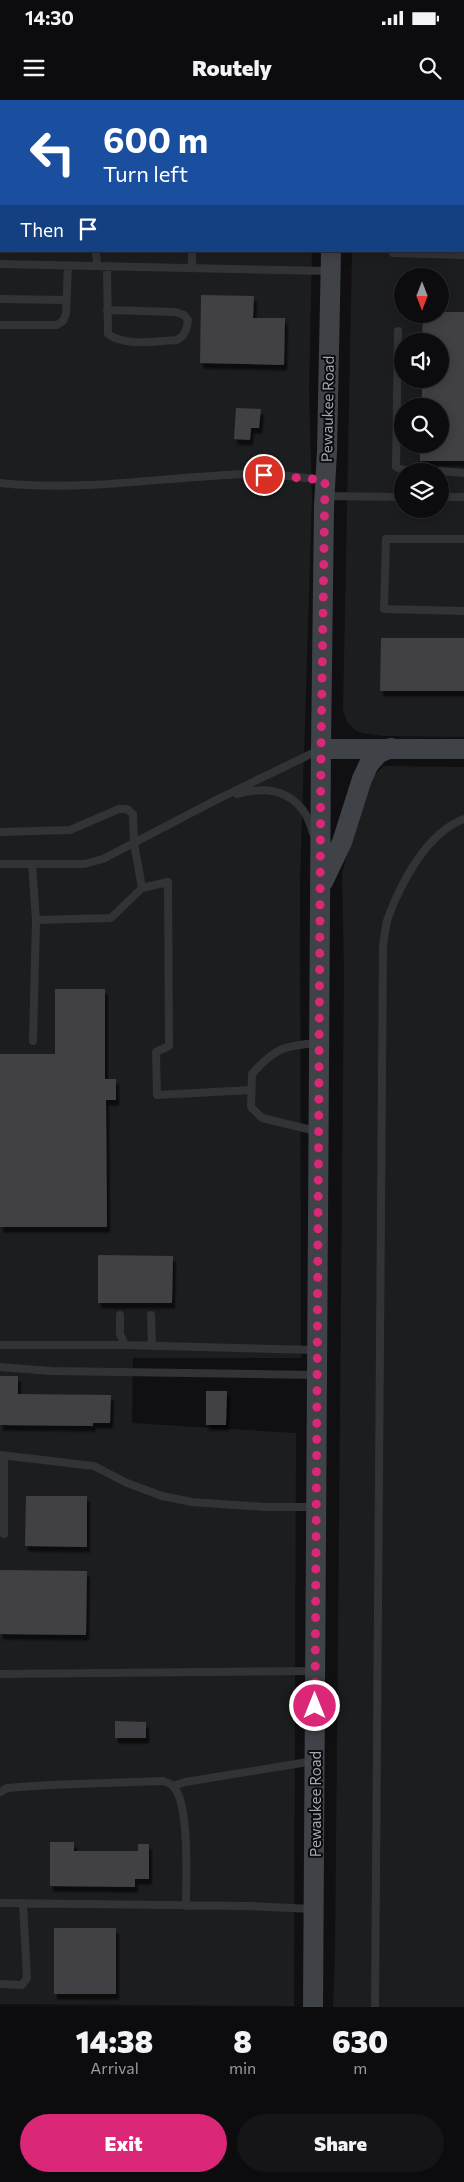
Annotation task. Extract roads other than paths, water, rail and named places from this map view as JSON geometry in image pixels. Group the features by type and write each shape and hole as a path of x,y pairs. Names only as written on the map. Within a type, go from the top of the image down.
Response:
{"main road":[{"name":"Pewaukee Road","path":"314,2007 321,749 330,261"},
{"path":"320,880 342,842 362,779 369,764 380,753 391,748"},
{"path":"321,749 464,749"}],"lane":[{"path":"96,252 96,266"},
{"path":"192,252 192,268"},
{"path":"393,252 464,255"},
{"path":"0,264 192,268 330,261"},
{"path":"0,325 57,325 63,321 66,314 68,266"},
{"path":"108,266 108,310 108,334 114,338 131,342 177,340 187,330 188,320 184,315 175,312 108,310"},
{"path":"0,299 67,300"},
{"path":"396,463 398,331"},
{"path":"449,472 464,473"},
{"path":"0,483 20,485 106,484 246,474 282,476 325,488 394,496"},
{"path":"449,497 464,498"},
{"path":"464,539 386,538 384,609 464,611"},
{"path":"0,864 84,864 103,859 216,800 321,749"},
{"path":"216,800 254,789 271,790 290,797 301,809 312,827 320,880"},
{"path":"0,832 70,830 119,809 127,809 133,814 134,843 142,888"},
{"path":"375,2007 384,945 387,920 418,859 432,840 446,828 464,819"},
{"path":"32,864 36,920 33,1041"},
{"path":"36,920 111,918 142,888 168,882 169,1046 156,1052 157,1095 251,1090"},
{"path":"319,1131 262,1118 251,1107 251,1090 252,1074 269,1055 293,1045 320,1043"},
{"path":"120,1315 120,1334 125,1346"},
{"path":"151,1315 152,1346"},
{"path":"0,1346 152,1346 318,1350"},
{"path":"0,1367 51,1371 317,1375"},
{"path":"4,1534 2,1455 94,1466 126,1483 162,1496 192,1502 264,1507 316,1507"},
{"path":"0,1674 316,1671"},
{"path":"173,1786 185,1782 315,1760"},
{"path":"0,1792 7,1788 48,1785 153,1781 163,1781 173,1786 179,1797 187,1846 186,1906"},
{"path":"0,1903 314,1909"},
{"path":"0,1984 22,1984 27,1978 23,1903"}]}
